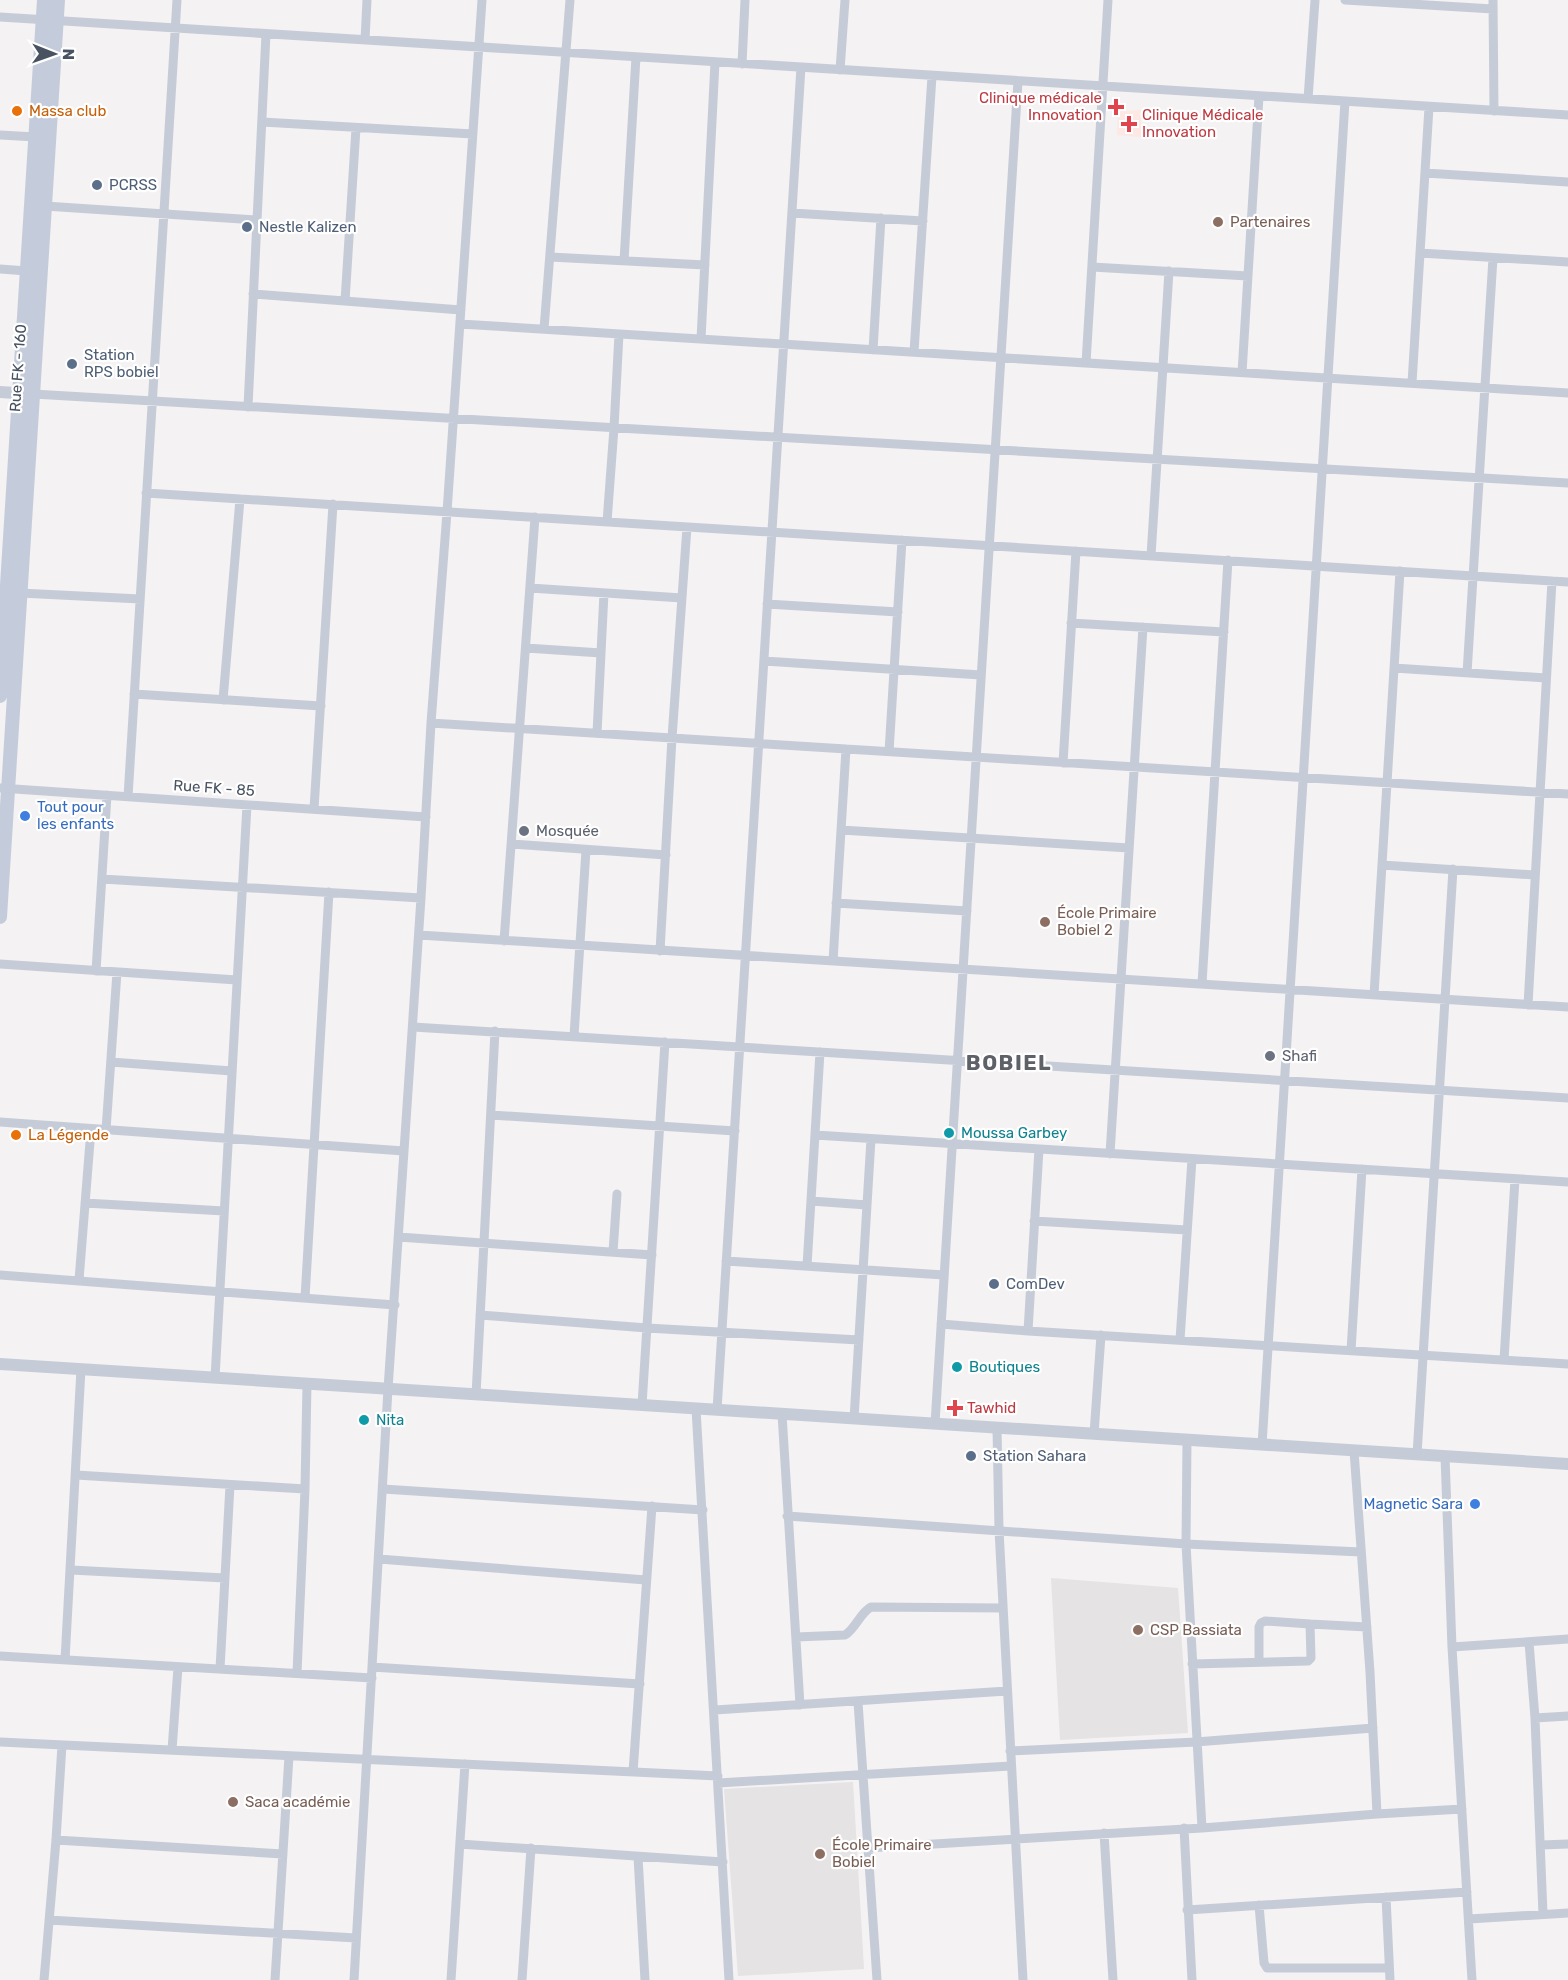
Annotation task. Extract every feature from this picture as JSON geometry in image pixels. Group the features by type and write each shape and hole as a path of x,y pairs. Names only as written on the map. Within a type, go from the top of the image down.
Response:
{"main road":[{"name":"Rue FK - 160","path":"0,696 45,206 50,20 44,0"},
{"name":"Rue FK - 160","path":"0,917 4,788 20,593 27,270 36,137 50,20 58,0"}],"street":[{"path":"128,797 177,0"},
{"path":"365,40 367,0"},
{"path":"354,1980 388,1389 431,723 482,0"},
{"path":"544,329 570,0"},
{"path":"742,64 745,0"},
{"path":"840,70 845,0"},
{"path":"1086,363 1108,0"},
{"path":"1308,99 1315,0"},
{"path":"1345,0 1493,5 1494,111"},
{"path":"0,16 1568,115"},
{"path":"248,407 266,34"},
{"path":"624,261 636,57"},
{"path":"701,339 715,62"},
{"path":"717,1410 801,67"},
{"path":"914,352 932,75"},
{"path":"935,1424 1018,81"},
{"path":"1242,373 1259,96"},
{"path":"1262,1445 1345,101"},
{"path":"1412,383 1429,107"},
{"path":"262,122 473,134"},
{"path":"345,301 356,128"},
{"path":"0,135 36,137"},
{"path":"1425,173 1568,182"},
{"path":"45,206 257,220"},
{"path":"792,213 923,221"},
{"path":"873,350 881,218"},
{"path":"1420,253 1568,262"},
{"path":"550,257 705,265"},
{"path":"1467,673 1493,258"},
{"path":"1092,267 1248,276"},
{"path":"0,269 27,270"},
{"path":"1151,556 1169,271"},
{"path":"253,294 461,310"},
{"path":"460,324 1568,393"},
{"path":"607,522 619,334"},
{"path":"0,392 1568,483"},
{"path":"146,493 1568,582"},
{"path":"223,700 240,499"},
{"path":"314,809 333,504"},
{"path":"504,941 535,517"},
{"path":"660,951 687,527"},
{"path":"889,752 902,540"},
{"path":"1063,763 1076,551"},
{"path":"1202,984 1228,561"},
{"path":"1374,995 1400,571"},
{"path":"1528,1005 1552,581"},
{"path":"530,588 682,598"},
{"path":"20,593 140,599"},
{"path":"597,733 604,593"},
{"path":"767,604 898,612"},
{"path":"1071,623 1224,632"},
{"path":"1110,1154 1143,627"},
{"path":"526,648 601,653"},
{"path":"764,661 981,675"},
{"path":"1394,669 1546,678"},
{"path":"134,694 321,706"},
{"path":"431,723 1568,794"},
{"path":"833,961 846,749"},
{"name":"Rue FK - 85","path":"4,788 426,817"},
{"path":"96,971 108,795"},
{"path":"215,1378 247,805"},
{"path":"841,830 1129,848"},
{"path":"512,844 666,855"},
{"path":"574,1036 586,850"},
{"path":"1382,865 1535,874"},
{"path":"1417,1455 1453,869"},
{"path":"102,879 421,898"},
{"path":"305,1298 329,892"},
{"path":"836,903 967,911"},
{"path":"419,935 1568,1008"},
{"path":"0,964 237,980"},
{"path":"106,1130 117,972"},
{"path":"413,1027 1568,1098"},
{"path":"476,1395 495,1031"},
{"path":"642,1405 665,1042"},
{"path":"807,1266 820,1052"},
{"path":"111,1062 232,1071"},
{"path":"491,1115 735,1131"},
{"path":"0,1122 404,1151"},
{"path":"79,1280 91,1129"},
{"path":"815,1135 1568,1182"},
{"path":"854,1419 871,1139"},
{"path":"1028,1330 1039,1149"},
{"path":"1180,1340 1192,1159"},
{"path":"1351,1351 1362,1169"},
{"path":"1503,1360 1515,1179"},
{"path":"613,1252 617,1194"},
{"path":"811,1201 867,1205"},
{"path":"85,1203 224,1211"},
{"path":"1035,1221 1187,1230"},
{"path":"399,1237 652,1255"},
{"path":"726,1261 944,1275"},
{"path":"0,1275 395,1305"},
{"path":"480,1315 647,1328 859,1340"},
{"path":"941,1324 1568,1364"},
{"path":"1094,1434 1101,1335"},
{"path":"0,1364 1568,1464"},
{"path":"65,1660 81,1369"},
{"path":"297,1673 307,1384"},
{"path":"696,1409 729,1980"},
{"path":"782,1414 800,1705"},
{"path":"997,1428 999,1530 1023,1980"},
{"path":"1187,1440 1186,1544 1202,1828"},
{"path":"1354,1451 1367,1627 1377,1814"},
{"path":"1445,1456 1452,1647 1472,1980"},
{"path":"76,1475 305,1489"},
{"path":"220,1669 230,1485"},
{"path":"383,1489 703,1510"},
{"path":"633,1772 652,1506"},
{"path":"788,1516 1186,1544 1361,1552"},
{"path":"379,1559 646,1580"},
{"path":"71,1570 225,1578"},
{"path":"796,1637 845,1635 871,1607 1003,1608"},
{"path":"1259,1662 1259,1627 1265,1622 1367,1627"},
{"path":"1192,1664 1310,1660 1310,1624"},
{"path":"1452,1647 1568,1639"},
{"path":"1529,1642 1535,1718 1543,1914"},
{"path":"0,1656 372,1678"},
{"path":"172,1750 177,1666"},
{"path":"372,1667 639,1684"},
{"path":"715,1710 1007,1691"},
{"path":"858,1702 877,1980"},
{"path":"1535,1718 1568,1716"},
{"path":"1010,1751 1196,1742 1373,1728"},
{"path":"0,1742 633,1772 718,1780 863,1776 1011,1766"},
{"path":"44,1980 62,1744"},
{"path":"274,1980 289,1756"},
{"path":"451,1980 465,1764"},
{"path":"867,1848 1202,1828 1462,1809"},
{"path":"1184,1828 1192,1980"},
{"path":"1104,1833 1113,1980"},
{"path":"56,1840 283,1854"},
{"path":"460,1844 723,1862"},
{"path":"1541,1845 1568,1844"},
{"path":"522,1980 531,1848"},
{"path":"638,1857 645,1980"},
{"path":"1187,1910 1467,1892"},
{"path":"1386,1897 1390,1980"},
{"path":"1259,1905 1265,1967 1389,1968"},
{"path":"1469,1919 1568,1913"},
{"path":"49,1920 356,1938"},
{"path":"1320,1969 1320,1980"}],"shaded area":[{"name":"Clinique Médicale Innovation","path":"1141,110 1141,137 1117,135 1118,111"},
{"path":"1051,1578 1178,1588 1188,1733 1060,1740"},
{"path":"853,1782 864,1969 738,1976 724,1789"}],"place":[{"name":"Clinique médicale Innovation","path":"1116,107"},
{"name":"Massa club","path":"17,111"},
{"name":"Clinique Médicale Innovation","path":"1129,124"},
{"name":"PCRSS","path":"97,185"},
{"name":"Partenaires","path":"1218,222"},
{"name":"Nestle Kalizen","path":"247,227"},
{"name":"Station RPS bobiel","path":"72,364"},
{"name":"Tout pour les enfants","path":"25,816"},
{"name":"Mosquée","path":"524,831"},
{"name":"École Primaire Bobiel 2","path":"1045,922"},
{"name":"Shafi","path":"1270,1056"},
{"name":"Moussa Garbey","path":"949,1133"},
{"name":"La Légende","path":"16,1135"},
{"name":"ComDev","path":"994,1284"},
{"name":"Boutiques","path":"957,1367"},
{"name":"Tawhid","path":"955,1408"},
{"name":"Nita","path":"364,1420"},
{"name":"Station Sahara","path":"971,1456"},
{"name":"Magnetic Sara","path":"1475,1504"},
{"name":"CSP Bassiata","path":"1138,1630"},
{"name":"Saca académie","path":"233,1802"},
{"name":"École Primaire Bobiel","path":"820,1854"}],"district":[{"name":"BOBIEL","path":"1009,1063"}]}
